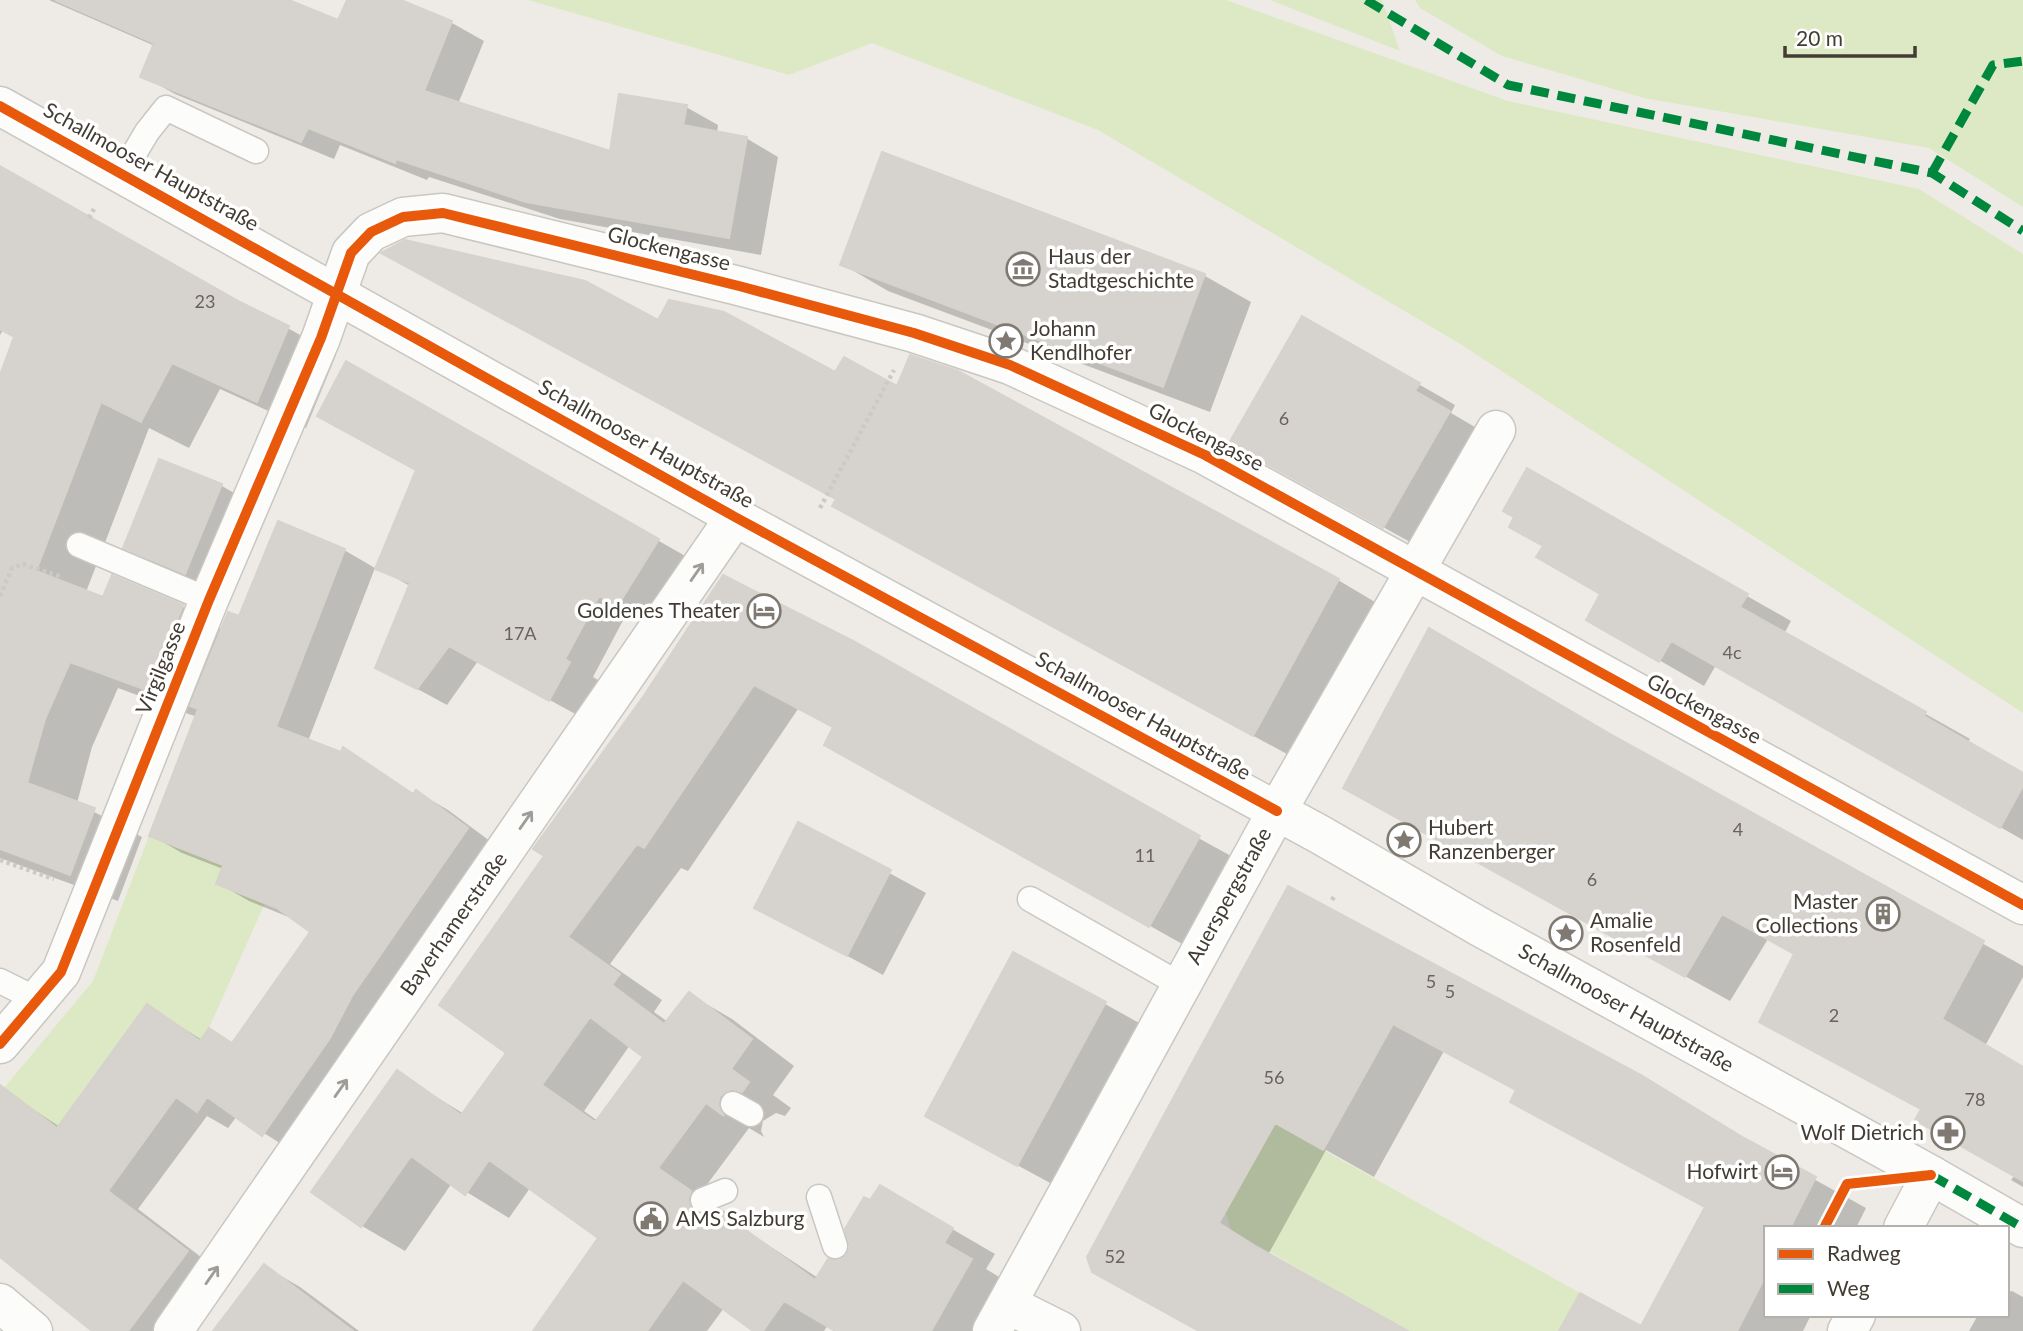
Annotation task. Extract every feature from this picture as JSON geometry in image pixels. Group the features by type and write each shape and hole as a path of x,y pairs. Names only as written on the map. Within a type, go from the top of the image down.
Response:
{"street":[{"name":"Schallmooser Hauptstraße","path":"0,106 735,517 1277,811 1480,928 2023,1228"},
{"name":"Glockengasse","path":"335,291 351,253 371,232 403,217 443,213 739,286 914,333 1010,365 1205,455 2023,905"},
{"name":"Virgilgasse","path":"0,1044 61,972 209,600 321,338 335,291"},
{"name":"Auerspergstraße","path":"1000,1317 1277,811 1496,430"},
{"name":"Bayerhamerstraße","path":"173,1331 735,517"},
{"path":"1904,1226 1931,1175"},
{"path":"0,1303 33,1331"},
{"path":"1000,1317 1061,1331"}],"lane":[{"path":"122,174 147,132 166,108 256,152"},
{"path":"79,545 209,600"},
{"path":"1030,899 1181,985"},
{"path":"0,981 38,1000"},
{"path":"819,1197 835,1246"}],"path":[{"path":"89,218 94,208"},
{"path":"820,508 914,333"},
{"path":"0,596 12,568 23,564 67,579"},
{"path":"0,860 60,881"}],"green space":[{"path":"528,0 1226,0 1508,101 1919,189 2023,254 2023,713 1462,345 1098,130 872,43 789,75"},
{"path":"1270,0 1382,0 1400,51"},
{"path":"1415,0 2023,0 2023,207 1929,148 1644,98 1502,56 1420,8"},
{"path":"149,836 223,865 216,884 265,903 209,1028 200,1041 147,1004 79,1144 4,1088 93,981"},
{"path":"1275,1123 1580,1293 1559,1331 1408,1331 1231,1230 1225,1209"}],"building":[{"path":"55,0 289,0 338,20 347,0 401,0 452,21 424,91 610,151 619,94 687,105 683,125 747,137 729,238 526,202 396,159 395,163 308,128 301,142 140,77 154,43"},
{"name":"Haus der Stadtgeschichte","path":"882,152 1205,274 1163,387 840,265"},
{"path":"0,166 240,302 289,326 257,402 172,363 141,422 101,402 36,571 103,597 112,575 183,605 149,691 70,662 45,719 27,783 95,808 70,875 0,849 0,375 14,337 0,329"},
{"path":"405,240 585,281 658,320 669,300 724,312 835,372 844,357 897,386 910,355 958,371 1339,579 1253,736 832,506 836,499 381,253"},
{"path":"1302,316 1420,383 1415,391 1450,411 1383,528 1229,443"},
{"path":"346,361 659,539 617,607 599,596 565,659 570,662 549,701 449,646 417,689 375,668 410,583 375,569 416,470 317,416"},
{"path":"159,459 222,484 185,574 123,548"},
{"path":"1527,468 1748,594 1740,607 1926,712 1924,716 2023,773 2023,786 2000,828 1671,641 1659,662 1586,620 1600,594 1536,557 1543,546 1509,527 1514,517 1503,511"},
{"path":"278,521 345,549 276,727 341,752 343,747 413,794 416,790 468,828 352,996 330,1038 262,1136 207,1097 197,1112 176,1097 108,1191 188,1251 128,1331 92,1331 0,1257 0,1085 57,1128 147,1004 200,1041 209,1028 232,1043 310,932 277,908 216,884 223,865 149,836 198,709 190,706 228,612 239,616"},
{"path":"723,575 853,641 1200,836 1149,927 824,745 833,727 754,685 644,848 637,844 568,937 620,974 612,985 664,1024 689,992 752,1039 731,1069 749,1082 742,1092 732,1089 720,1096 718,1105 724,1116 706,1103 658,1168 691,1191 688,1199 693,1211 702,1215 718,1210 815,1280 828,1259 839,1260 846,1255 850,1248 845,1229 864,1197 870,1200 880,1185 953,1228 944,1243 972,1259 931,1331 835,1331 784,1301 763,1331 753,1331 683,1280 647,1331 533,1331 598,1238 489,1160 465,1195 411,1156 361,1227 311,1192 397,1070 461,1115 506,1053 439,1005 544,856 533,849 643,697","holes":["590,1017 643,1057 595,1122 542,1085"]},
{"path":"1429,628 1612,735 1984,941 1942,1019 2023,1067 2023,1181 1915,1120 1921,1109 1759,1022 1794,954 1722,914 1685,977 1343,788"},
{"path":"798,822 891,870 847,956 754,908"},
{"path":"1288,886 1641,1075 1744,1138 1816,1177 1791,1226 1764,1226 1764,1279 1737,1331 1559,1331 1580,1293 1641,1326 1705,1207 1510,1102 1516,1090 1393,1024 1323,1150 1275,1123 1219,1223 1255,1246 1408,1331 1199,1331 1092,1272 1087,1257"},
{"path":"1013,952 1106,1002 1017,1166 925,1116"},
{"path":"264,1264 353,1331 213,1331"}],"marked path":[{"path":"1366,0 1508,85 1932,173 2023,231"},
{"path":"1932,173 1993,65 2023,61"},
{"path":"1931,1175 2023,1228"}],"cycle path":[{"path":"0,106 735,517 1277,811"},
{"path":"0,1044 61,972 209,600 321,338 351,253 371,232 403,217 443,213 739,286 914,333 1010,365 1205,455 2023,905"},
{"path":"1825,1226 1847,1184 1931,1175"}],"place":[{"name":"Haus der Stadtgeschichte","path":"1023,269"},
{"name":"Johann Kendlhofer","path":"1006,341"},
{"name":"Goldenes Theater","path":"764,611"},
{"name":"Hubert Ranzenberger","path":"1404,840"},
{"name":"Master Collections","path":"1883,914"},
{"name":"Amalie Rosenfeld","path":"1566,933"},
{"name":"Wolf Dietrich","path":"1948,1133"},
{"name":"Hofwirt","path":"1782,1172"},
{"name":"AMS Salzburg","path":"651,1219"}]}
